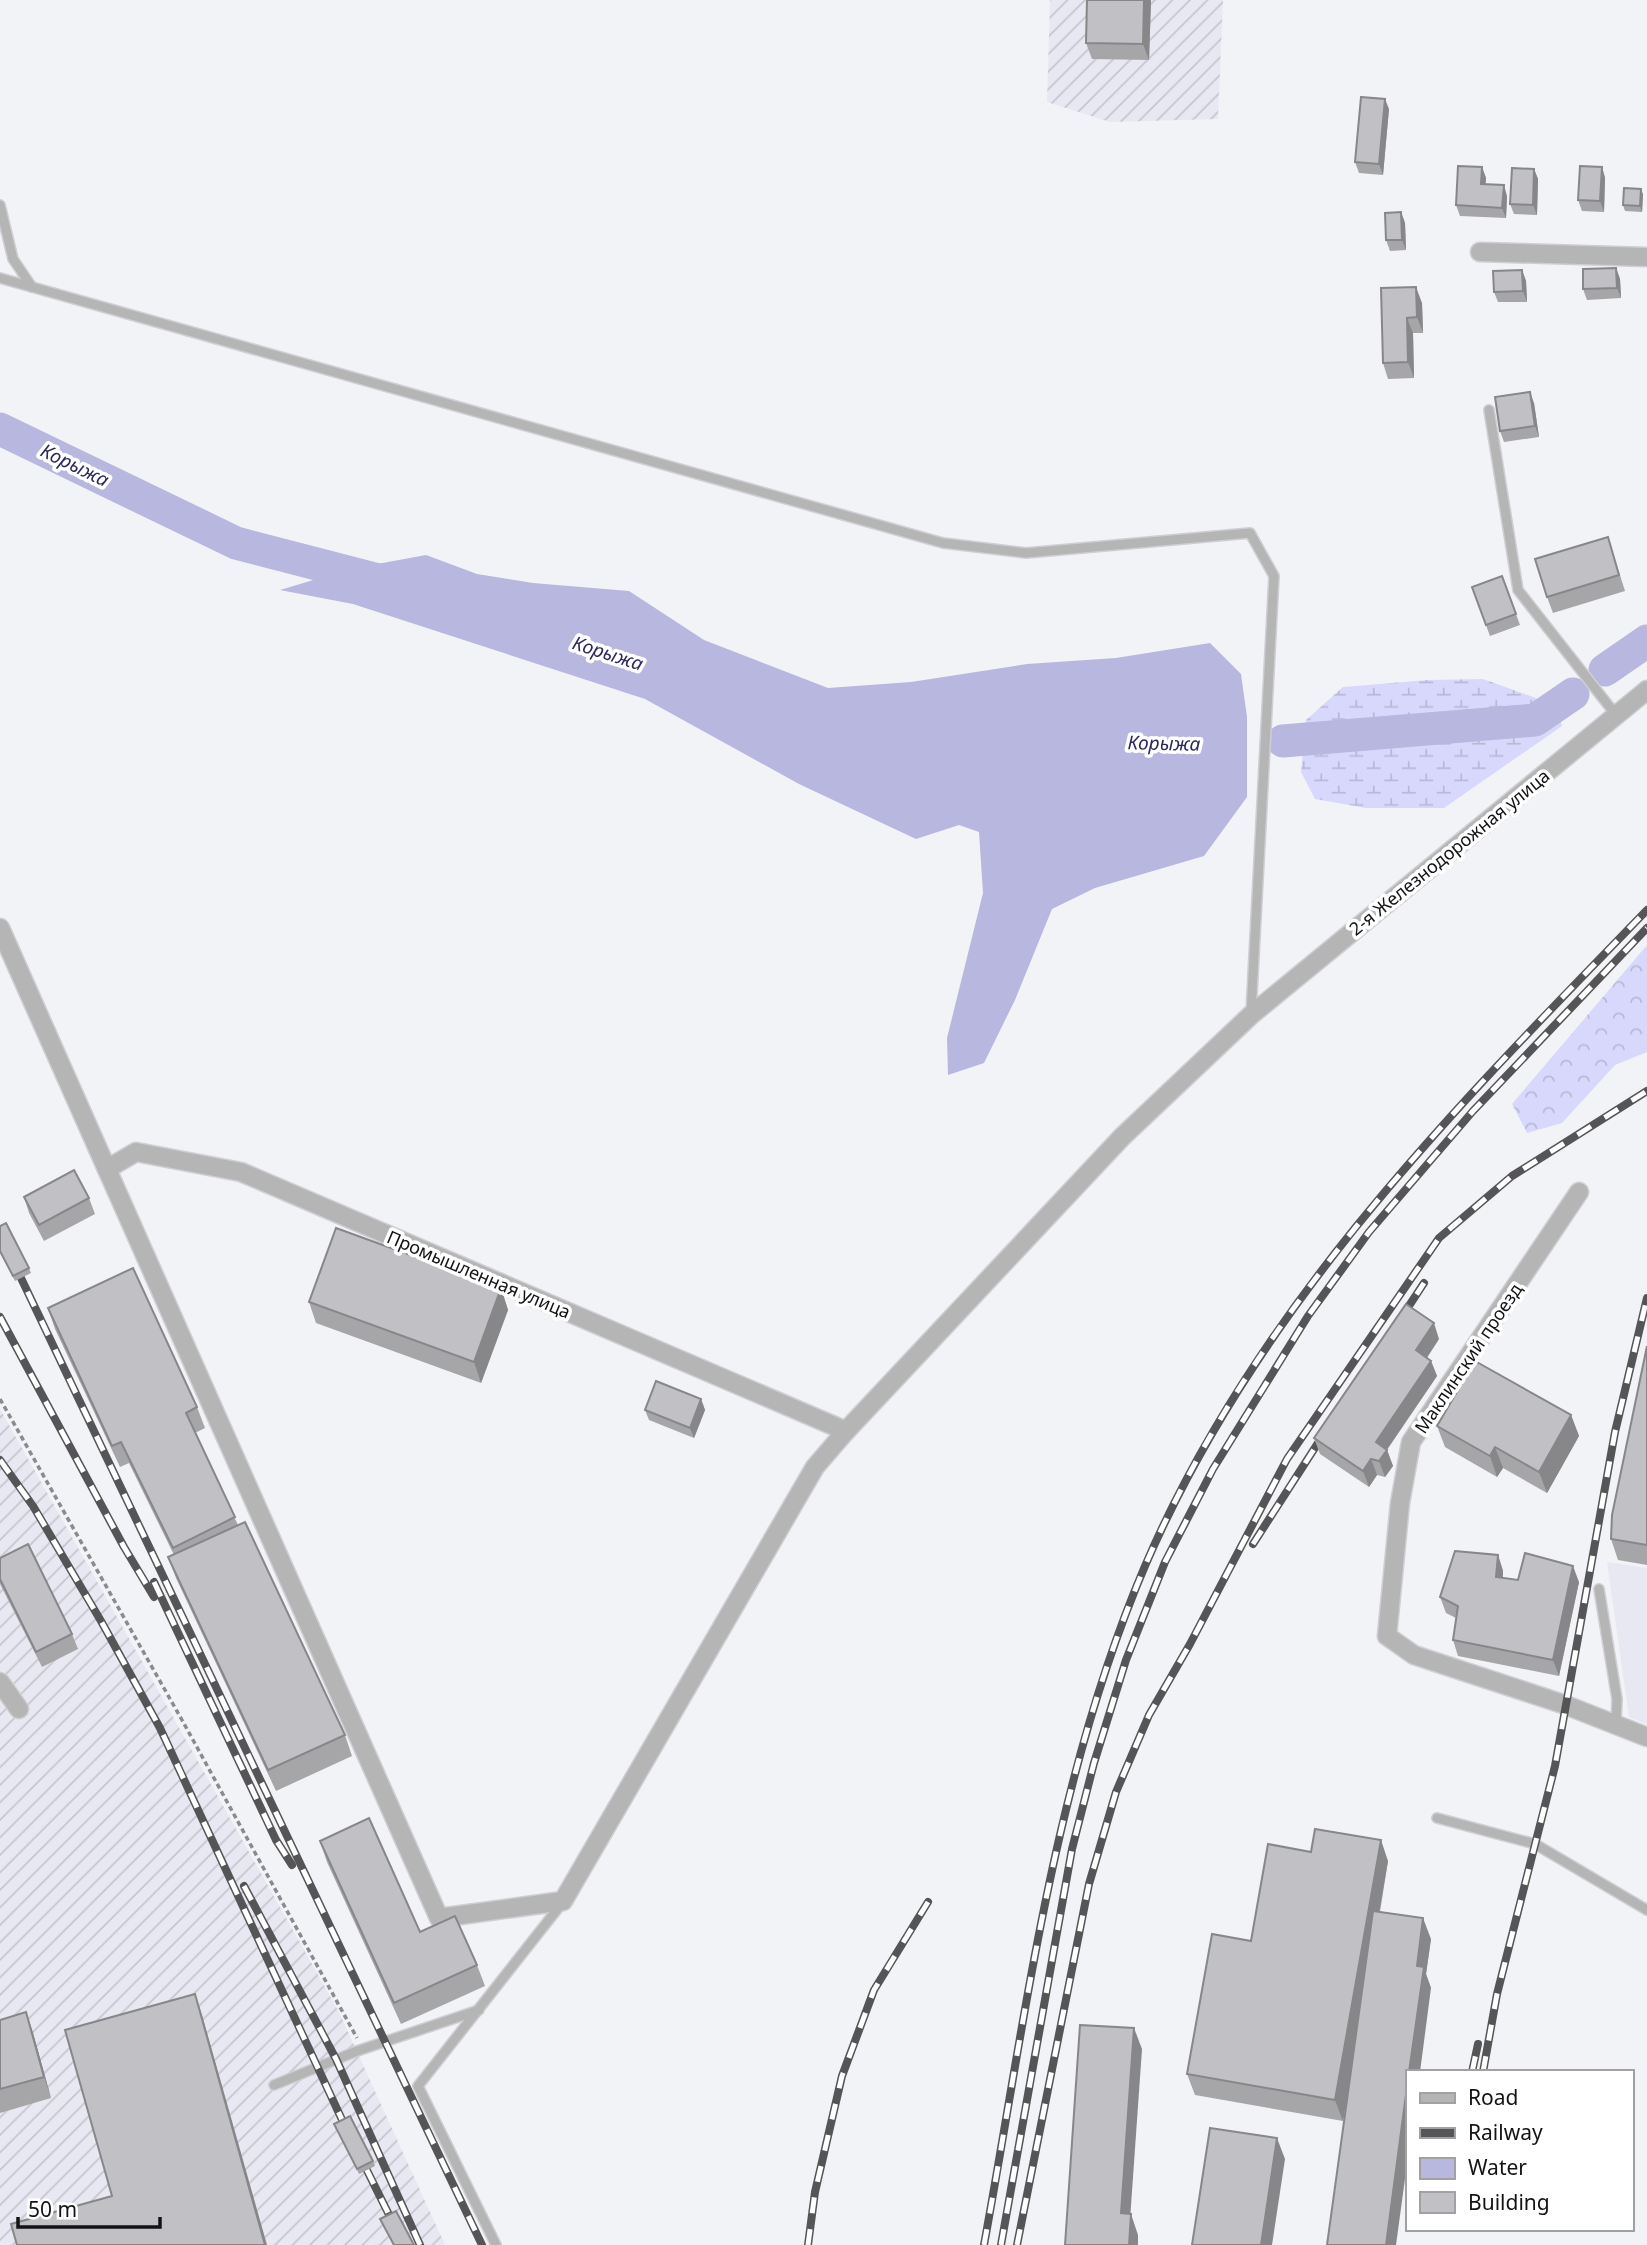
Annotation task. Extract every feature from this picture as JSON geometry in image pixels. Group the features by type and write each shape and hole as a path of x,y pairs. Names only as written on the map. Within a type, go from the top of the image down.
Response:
{"street":[{"path":"1480,252 1647,257"},
{"name":"2-я Железнодорожная улица","path":"563,1901 815,1467 846,1431 1122,1137 1251,1015 1647,690"},
{"path":"0,928 439,1918 563,1901"},
{"name":"Промышленная улица","path":"107,1169 136,1152 241,1172 846,1431"},
{"name":"Маклинский проезд","path":"1579,1192 1411,1442 1400,1503 1387,1636 1414,1655 1563,1704 1647,1737"},
{"path":"0,1682 19,1709"}],"lane":[{"path":"0,205 13,259 32,287"},
{"path":"0,278 943,543 1026,553 1250,533 1275,576 1251,1015"},
{"path":"1489,410 1518,590 1616,715"},
{"path":"1600,1589 1617,1699 1616,1725"},
{"path":"1437,1818 1535,1844 1647,1910"},
{"path":"496,2245 418,2086 563,1901"},
{"path":"274,2085 363,2049 480,2009"}],"path":[{"path":"0,1399 182,1720 363,2049"}],"shaded area":[{"path":"1050,0 1223,0 1218,119 1110,122 1047,102"},
{"path":"0,1409 339,2012 445,2245 0,2245"},
{"path":"1607,1562 1647,1568 1647,1724 1629,1717"}],"green space":[{"path":"1483,679 1555,705 1562,726 1444,808 1366,808 1315,799 1301,772 1306,720 1343,687 1428,680"},
{"path":"1647,945 1647,1052 1615,1065 1562,1123 1527,1133 1512,1104"}],"water":[{"path":"426,555 477,574 533,583 629,591 704,640 828,688 911,682 1027,664 1116,658 1210,643 1241,674 1247,717 1247,797 1204,856 1095,888 1052,909 1015,1000 984,1063 948,1075 947,1038 983,893 979,832 959,825 916,839 799,784 645,699 353,604 280,590 350,569"}],"building":[{"path":"1087,0 1144,0 1143,44 1086,43"},
{"path":"1361,97 1385,99 1379,164 1355,162"},
{"path":"1458,166 1482,167 1481,184 1504,185 1502,208 1456,205"},
{"path":"1580,166 1602,167 1600,201 1578,200"},
{"path":"1512,168 1534,169 1533,205 1510,204"},
{"path":"1624,188 1641,189 1640,206 1623,205"},
{"path":"1401,212 1402,240 1386,240 1385,213"},
{"path":"1616,268 1617,288 1583,289 1583,269"},
{"path":"1522,270 1523,291 1494,292 1493,271"},
{"path":"1416,287 1417,317 1407,318 1408,362 1383,363 1381,288"},
{"path":"1530,392 1535,426 1500,431 1495,397"},
{"path":"1608,537 1619,575 1547,597 1535,559"},
{"path":"1502,576 1516,614 1486,625 1472,587"},
{"path":"74,1170 89,1198 39,1225 24,1197"},
{"path":"6,1223 29,1268 13,1276 0,1251 0,1226"},
{"path":"336,1228 501,1288 474,1362 309,1302"},
{"path":"133,1268 197,1407 186,1413 235,1517 173,1548 121,1442 112,1446 48,1308"},
{"path":"1406,1304 1434,1323 1416,1350 1431,1361 1376,1442 1387,1450 1379,1461 1371,1459 1363,1471 1314,1438"},
{"path":"1647,1346 1647,1545 1611,1539 1612,1515"},
{"path":"1475,1361 1571,1415 1539,1472 1495,1447 1490,1456 1437,1426"},
{"path":"656,1381 701,1399 690,1428 645,1410"},
{"path":"245,1522 345,1735 268,1770 168,1557"},
{"path":"28,1544 72,1634 36,1652 0,1579 0,1558"},
{"path":"1455,1551 1498,1555 1496,1577 1518,1580 1525,1553 1573,1566 1553,1660 1453,1640 1458,1606 1440,1597"},
{"path":"369,1818 420,1932 455,1916 477,1965 394,2003 320,1841"},
{"path":"1315,1829 1381,1840 1335,2100 1187,2074 1212,1934 1251,1941 1268,1844 1311,1852"},
{"path":"1373,1911 1423,1918 1417,1966 1424,1967 1409,2070 1406,2070 1406,2095 1386,2245 1327,2245"},
{"path":"195,1994 265,2245 17,2245 11,2224 112,2196 65,2030"},
{"path":"26,2012 44,2077 0,2089 0,2020"},
{"path":"1080,2025 1134,2028 1121,2213 1131,2214 1129,2245 1065,2245"},
{"path":"350,2116 373,2161 357,2169 334,2124"},
{"path":"1210,2128 1277,2138 1261,2245 1192,2245"},
{"path":"396,2211 414,2245 394,2245 380,2219"}],"waterway":[{"name":"Корыжа","path":"0,429 236,543 386,582"},
{"name":"Корыжа","path":"1605,670 1647,641"},
{"name":"Корыжа","path":"1283,741 1535,720 1573,694"}],"railway":[{"path":"984,2245 1046,1900 1087,1731 1113,1648 1145,1566 1191,1472 1243,1382 1302,1297 1365,1216 1503,1060 1647,910"},
{"path":"1001,2245 1072,1849 1094,1763 1126,1660 1165,1562 1213,1469 1308,1316 1369,1232 1473,1111 1647,928"},
{"path":"1017,2245 1089,1884 1116,1792 1149,1715 1190,1644 1287,1459 1439,1238 1512,1176 1647,1091"},
{"path":"0,1234 482,2245"},
{"path":"1399,1321 1424,1283"},
{"path":"1483,2070 1497,1994 1555,1766 1615,1432 1647,1298"},
{"path":"0,1317 124,1547 154,1597"},
{"path":"1253,1544 1327,1429"},
{"path":"0,1460 33,1506 160,1728 344,2124 404,2245"},
{"path":"154,1582 276,1840 292,1865"},
{"path":"244,1886 336,2059 420,2245"},
{"path":"808,2245 815,2192 842,2076 874,1990 928,1902"},
{"path":"1472,2070 1478,2044"}]}
